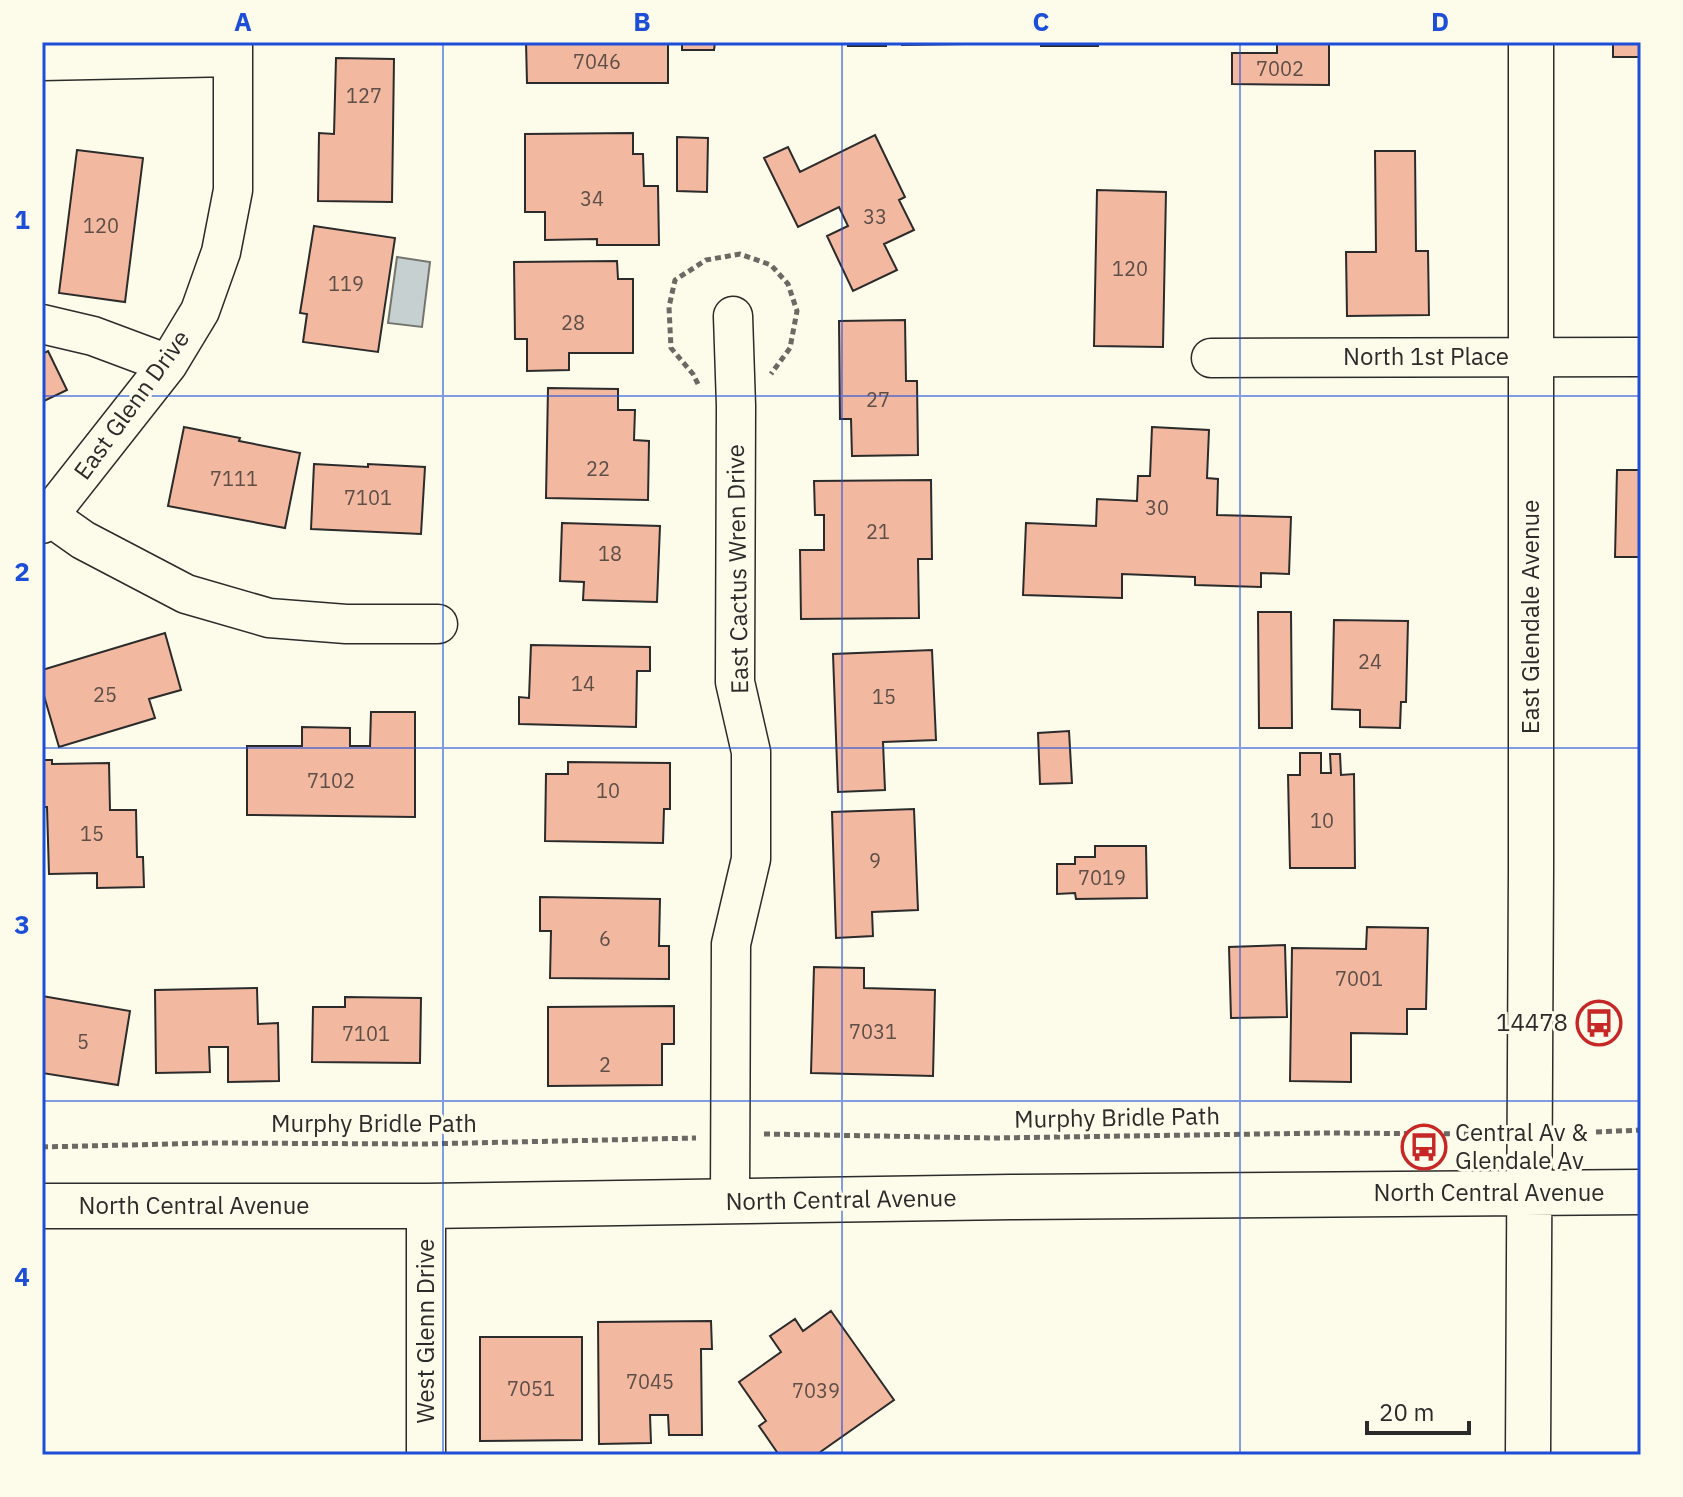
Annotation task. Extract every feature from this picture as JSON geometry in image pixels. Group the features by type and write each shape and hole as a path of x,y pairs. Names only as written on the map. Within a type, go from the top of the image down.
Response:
{"main road":[{"name":"East Glendale Avenue","path":"1528,1455 1531,42"},
{"name":"North Central Avenue","path":"42,1206 426,1206 1641,1192"}],"street":[{"path":"42,61 233,50"},
{"name":"East Glenn Drive","path":"46,520 168,364 200,311 221,252 233,190 233,50"},
{"name":"East Cactus Wren Drive","path":"730,1201 731,944 751,859 751,752 735,682 736,406 733,316"},
{"path":"42,324 93,336 168,364"},
{"name":"North 1st Place","path":"1211,358 1641,357"},
{"path":"46,520 186,594 269,618 346,624 438,624"},
{"name":"West Glenn Drive","path":"426,1206 426,1455"}],"path":[{"name":"Murphy Bridle Path","path":"42,1147 697,1138 701,1130"},
{"path":"1596,1132 1641,1130"},
{"name":"Murphy Bridle Path","path":"765,1135 993,1138 1471,1134"}],"shaded area":[{"path":"397,257 430,262 422,327 388,323"}],"building":[{"path":"526,42 668,42 668,83 527,83"},
{"path":"682,42 715,42 714,50 682,50"},
{"path":"848,42 886,42 886,46 848,46"},
{"path":"902,42 964,42 964,44 902,45"},
{"path":"1041,42 1098,42 1098,46 1041,46"},
{"path":"1277,42 1329,42 1329,85 1232,84 1232,53 1277,53"},
{"path":"1613,42 1641,42 1641,57 1613,57"},
{"path":"336,58 394,59 392,202 318,201 319,133 334,134"},
{"path":"633,133 633,154 643,154 644,186 658,186 659,245 597,245 597,239 545,240 545,212 525,212 525,134"},
{"path":"875,135 905,197 899,200 914,230 884,244 897,270 853,291 827,236 848,226 839,207 798,227 764,158 788,147 800,172"},
{"path":"677,137 708,138 707,192 677,191"},
{"path":"77,150 143,158 125,302 59,293"},
{"path":"1375,151 1415,151 1416,251 1428,251 1429,315 1347,316 1346,252 1376,252"},
{"path":"1097,190 1166,192 1163,347 1094,346"},
{"path":"314,226 395,238 378,352 303,342 307,314 300,313"},
{"path":"617,261 618,279 633,279 633,353 569,353 569,370 527,371 527,339 515,339 514,262"},
{"path":"905,320 906,381 917,381 918,455 852,456 851,419 840,419 839,321"},
{"path":"48,351 67,390 42,402 42,354"},
{"path":"548,388 618,389 618,410 635,410 634,440 649,441 648,500 546,498"},
{"path":"184,427 300,453 285,528 168,506"},
{"path":"1152,427 1209,430 1207,478 1218,479 1217,515 1291,517 1289,574 1261,573 1261,587 1195,585 1195,577 1122,574 1122,598 1023,595 1026,523 1096,526 1097,499 1137,501 1138,476 1150,476"},
{"path":"314,464 425,467 421,534 311,529"},
{"path":"1617,470 1641,470 1641,557 1615,557"},
{"path":"931,480 932,559 918,559 919,618 801,619 800,550 824,550 824,515 815,515 814,481"},
{"path":"562,523 660,526 657,602 583,600 584,582 560,581"},
{"path":"1258,612 1291,612 1292,728 1259,728"},
{"path":"1334,620 1408,621 1406,702 1401,702 1400,728 1360,727 1360,710 1332,709"},
{"path":"165,633 181,690 149,699 155,718 59,747 42,689 42,670"},
{"path":"531,645 650,647 650,671 637,671 636,727 519,724 519,697 529,698"},
{"path":"932,650 936,740 883,742 885,790 838,792 833,654"},
{"path":"371,712 415,712 415,817 247,815 247,746 302,746 302,727 350,728 350,746 370,746"},
{"path":"1069,731 1072,783 1040,784 1038,733"},
{"path":"1300,753 1321,753 1321,773 1331,773 1330,754 1340,754 1341,775 1354,774 1355,868 1290,868 1288,775 1300,775"},
{"path":"42,760 52,760 52,764 109,763 110,810 136,810 137,857 143,857 144,887 97,888 97,873 49,874 47,807 42,807"},
{"path":"568,762 670,763 670,809 664,809 663,843 545,841 546,774 568,774"},
{"path":"914,809 918,910 872,912 873,936 836,938 832,812"},
{"path":"1095,846 1146,846 1147,898 1076,899 1075,893 1057,894 1057,864 1075,864 1075,857 1095,857"},
{"path":"540,897 660,899 659,946 669,946 669,979 550,978 551,931 540,931"},
{"path":"1367,927 1428,928 1426,1009 1407,1009 1407,1034 1351,1033 1351,1082 1290,1081 1292,948 1366,949"},
{"path":"1285,945 1287,1017 1231,1018 1229,947"},
{"path":"814,967 864,968 864,988 935,990 933,1076 811,1073"},
{"path":"257,988 258,1024 278,1023 279,1081 228,1082 228,1047 209,1047 210,1072 156,1073 155,990"},
{"path":"42,996 130,1011 118,1085 42,1073"},
{"path":"345,997 421,998 420,1063 312,1062 313,1007 345,1007"},
{"path":"674,1006 674,1044 662,1044 662,1085 548,1086 548,1007"},
{"path":"831,1311 894,1400 816,1455 779,1455 759,1426 766,1421 739,1382 781,1352 770,1336 795,1319 803,1331"},
{"path":"711,1321 712,1349 701,1349 702,1435 669,1435 668,1415 650,1415 651,1443 599,1444 598,1322"},
{"path":"480,1337 582,1337 582,1440 480,1441"}],"place":[{"name":"14478","path":"1599,1023"},
{"name":"Central Av & Glendale Av","path":"1424,1147"}]}
